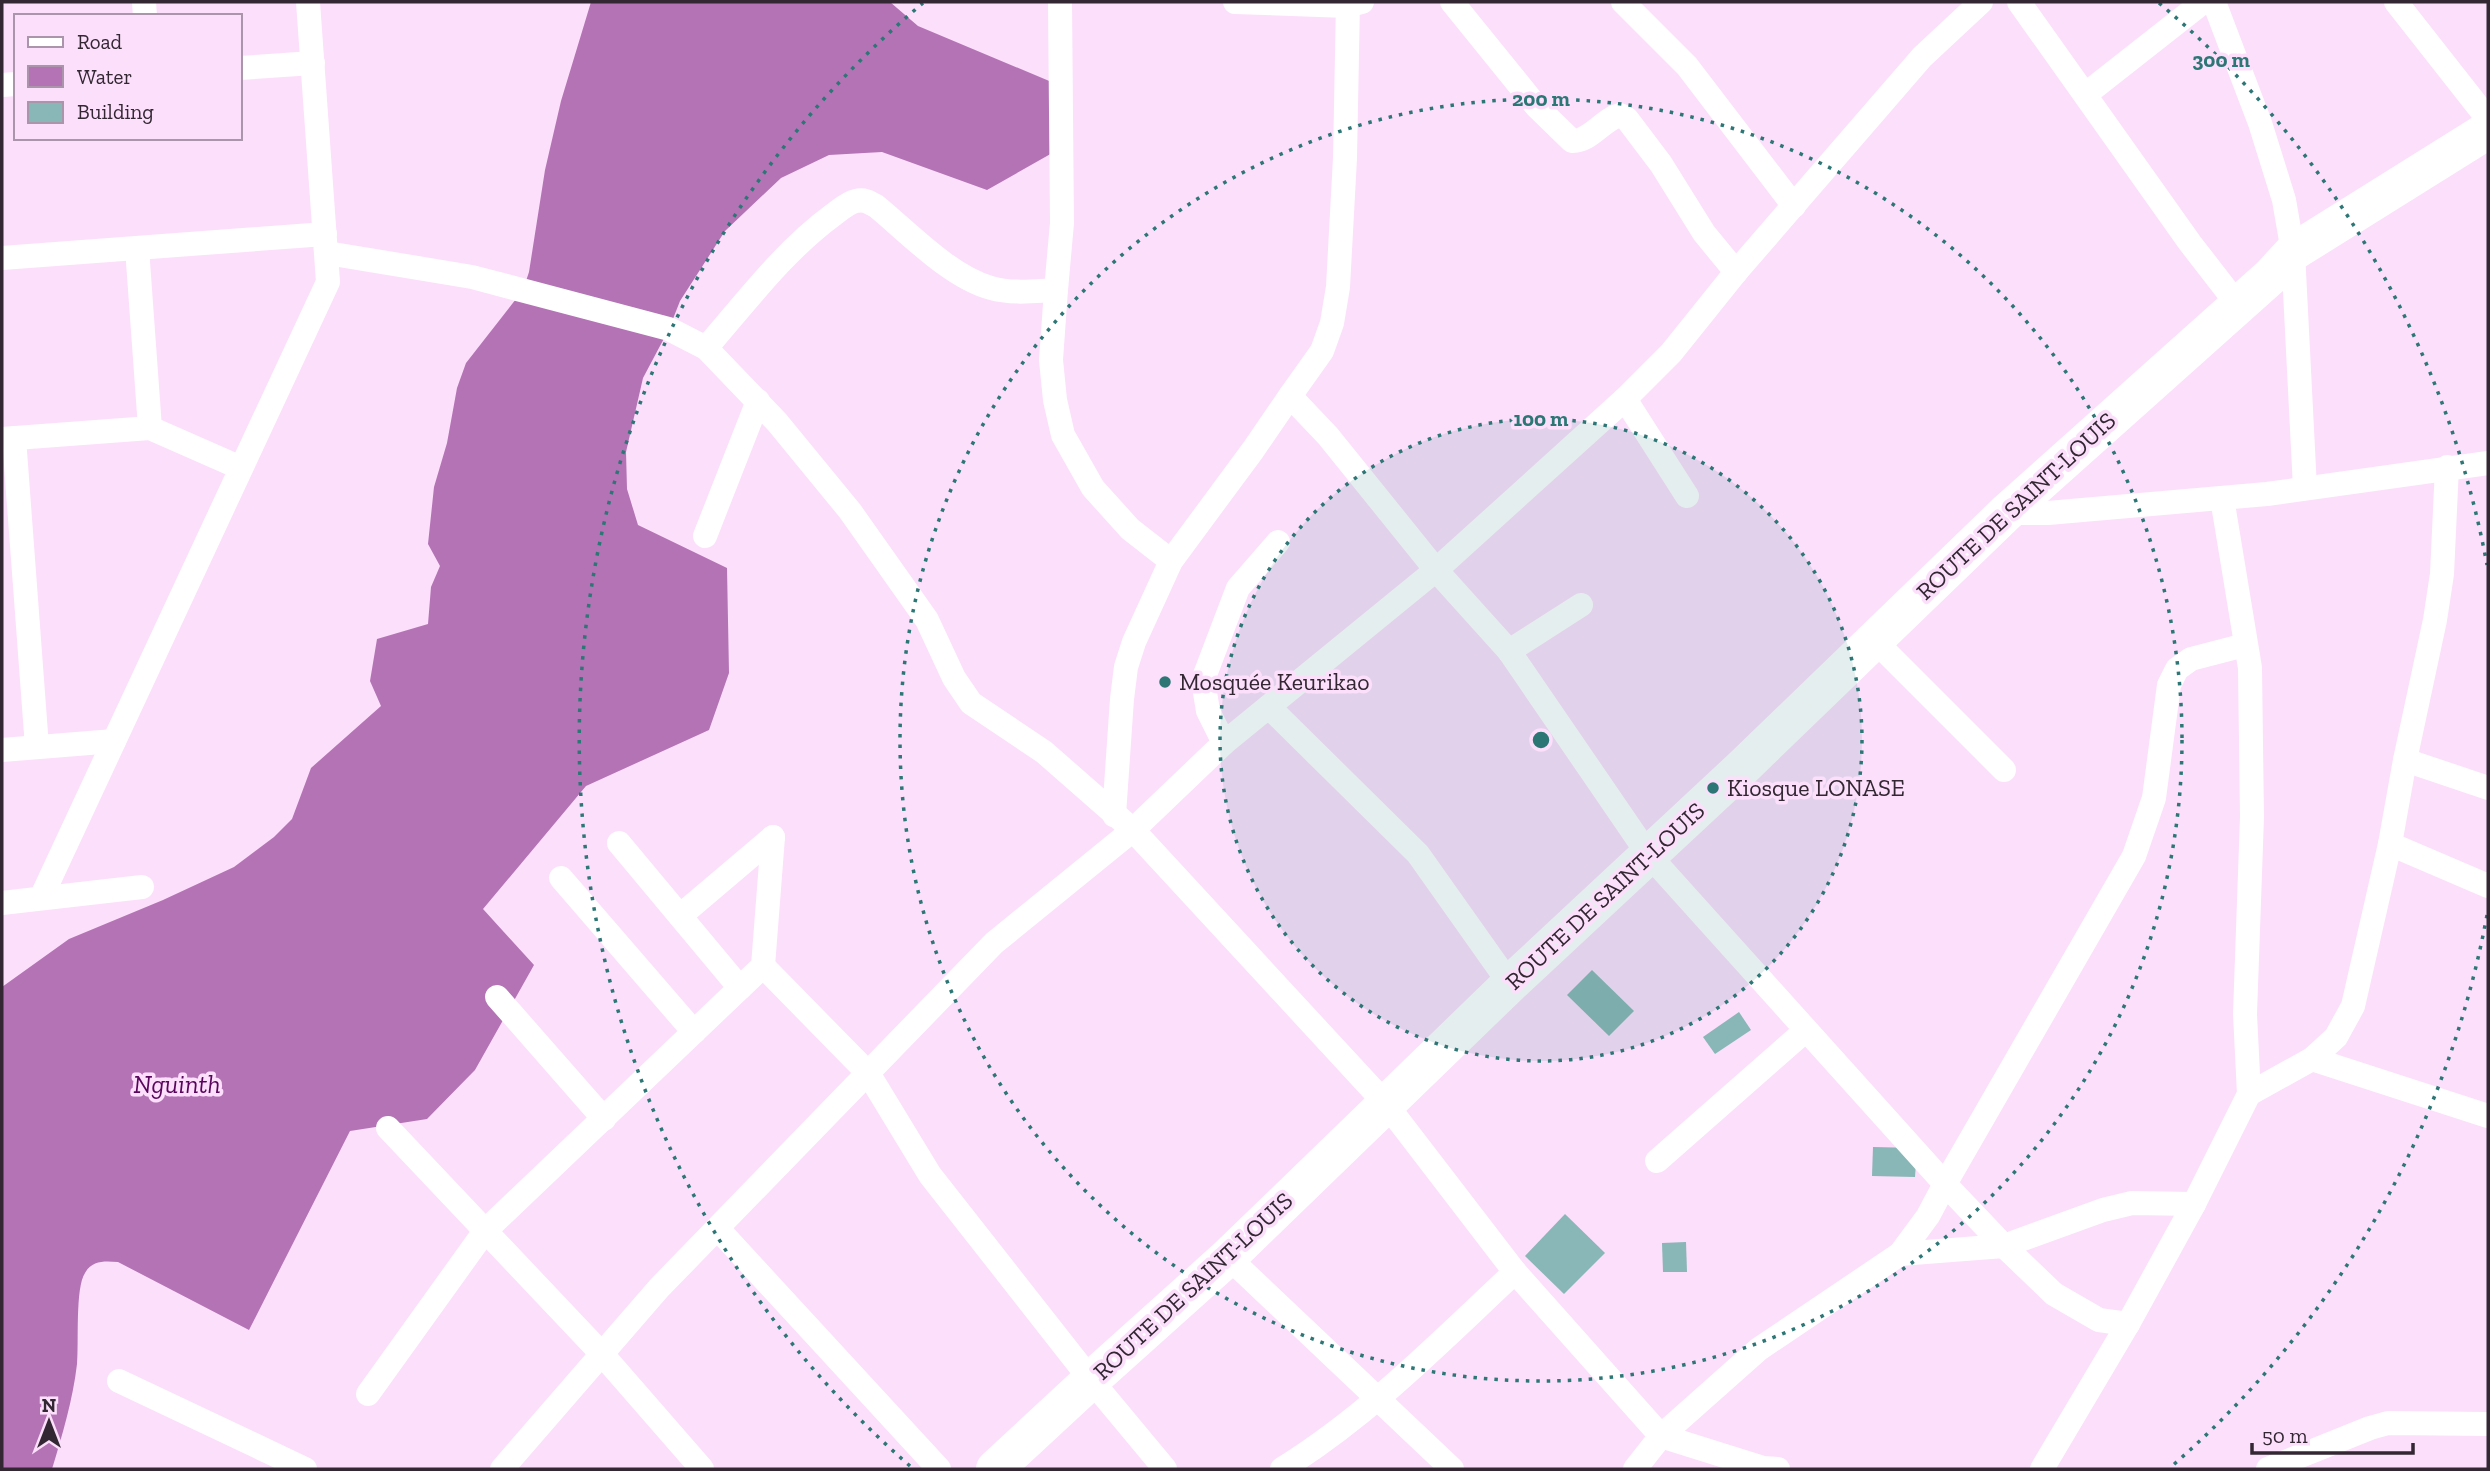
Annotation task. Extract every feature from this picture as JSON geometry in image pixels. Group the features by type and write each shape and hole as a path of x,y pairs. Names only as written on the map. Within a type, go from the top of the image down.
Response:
{"main road":[{"name":"ROUTE DE SAINT-LOUIS","path":"995,1469 1228,1256 2006,513 2293,253 2488,130"}],"street":[{"path":"41,898 328,282 308,2"},
{"path":"1060,2 1062,223 1051,360 1055,400 1063,435 1093,488 1130,529 1171,561"},
{"path":"1124,822 1126,667 1134,642 1171,561 1322,351 1332,323 1338,287 1352,3 1235,2"},
{"path":"1452,2 1537,107 1572,141 1580,141 1613,116 1620,114 1627,119 1661,164 1704,233 1736,272"},
{"path":"1623,2 1687,66 1794,206"},
{"path":"502,1469 659,1288 994,943 1124,822 1270,708 1436,570 1625,399 1671,353 1736,272 1922,57 1981,2"},
{"path":"2020,2 2190,243 2238,305"},
{"path":"2086,94 2203,2"},
{"path":"2214,2 2260,123 2284,200 2293,253 2305,488"},
{"path":"2396,2 2488,119"},
{"path":"242,68 313,63"},
{"path":"706,348 795,247 819,225 850,203 859,200 876,206 943,262 989,288 1015,292 1056,290"},
{"path":"2,258 137,248 326,244 472,277 668,329 706,348 758,401 850,511 927,620 954,678 971,703 1044,752 1124,822 1385,1104 1515,1272 1661,1436 1763,1468 1778,1469"},
{"path":"137,248 150,428"},
{"path":"1290,396 1328,436 1436,570 1509,652 1648,854 1945,1184 2054,1294 2099,1320 2128,1324"},
{"path":"1625,399 1687,496"},
{"path":"705,536 758,401"},
{"path":"37,747 8,438 150,428 241,468"},
{"path":"2006,513 2048,513 2267,494 2488,463"},
{"path":"2249,1094 2312,1059 2336,1037 2353,1006 2390,844 2435,620 2442,574 2446,467"},
{"path":"2042,1469 2128,1324 2194,1204 2249,1094 2245,1014 2252,817 2249,668 2222,498"},
{"path":"1224,743 1208,711 1203,680 1238,588 1278,542"},
{"path":"1509,652 1581,605"},
{"path":"1874,640 2004,770"},
{"path":"1635,1469 1661,1436 1759,1349 1900,1254 1928,1216 2134,856 2154,798 2169,685 2177,669 2191,659 2245,645"},
{"path":"1270,708 1418,854 1510,984"},
{"path":"2,750 114,741"},
{"path":"2405,760 2488,788"},
{"path":"368,1394 485,1231 763,966 774,837 680,916"},
{"path":"619,843 740,988"},
{"path":"2390,844 2488,887"},
{"path":"561,878 694,1032"},
{"path":"2,903 142,887"},
{"path":"763,966 868,1073 930,1175 1091,1380 1165,1469"},
{"path":"497,997 604,1119"},
{"path":"1657,1161 1806,1030"},
{"path":"2312,1059 2488,1116"},
{"path":"388,1129 601,1353 702,1469"},
{"path":"1900,1254 2004,1246 2103,1210 2132,1203 2194,1204"},
{"path":"718,1229 939,1469"},
{"path":"1228,1256 1452,1469"},
{"path":"1282,1469 1320,1445 1379,1399 1515,1272"},
{"path":"118,1381 305,1469"},
{"path":"2268,1469 2388,1423 2488,1424"}],"water":[{"name":"Nguinth","path":"591,2 890,2 918,26 1054,83 1054,152 987,190 882,152 829,155 781,178 725,231 680,301 669,329 643,378 626,452 627,489 638,525 727,568 729,673 709,730 586,786 483,909 534,965 475,1070 427,1119 350,1131 249,1330 118,1262 91,1266 82,1280 75,1377 52,1469 2,1469 2,987 69,939 234,867 274,837 292,819 311,768 381,706 370,681 377,639 428,624 431,587 440,566 428,544 434,487 447,443 457,388 466,363 523,290 529,272 545,170 561,101"}],"building":[{"path":"1592,970 1634,1011 1609,1036 1567,995"},
{"path":"1739,1012 1751,1030 1715,1054 1703,1037"},
{"path":"1873,1147 1917,1148 1915,1177 1872,1176"},
{"path":"1565,1214 1605,1253 1564,1294 1525,1256"},
{"path":"1686,1242 1687,1272 1663,1272 1662,1243"}],"place":[{"name":"Mosquée Keurikao","path":"1165,682"},
{"name":"Kiosque LONASE","path":"1713,788"}]}
